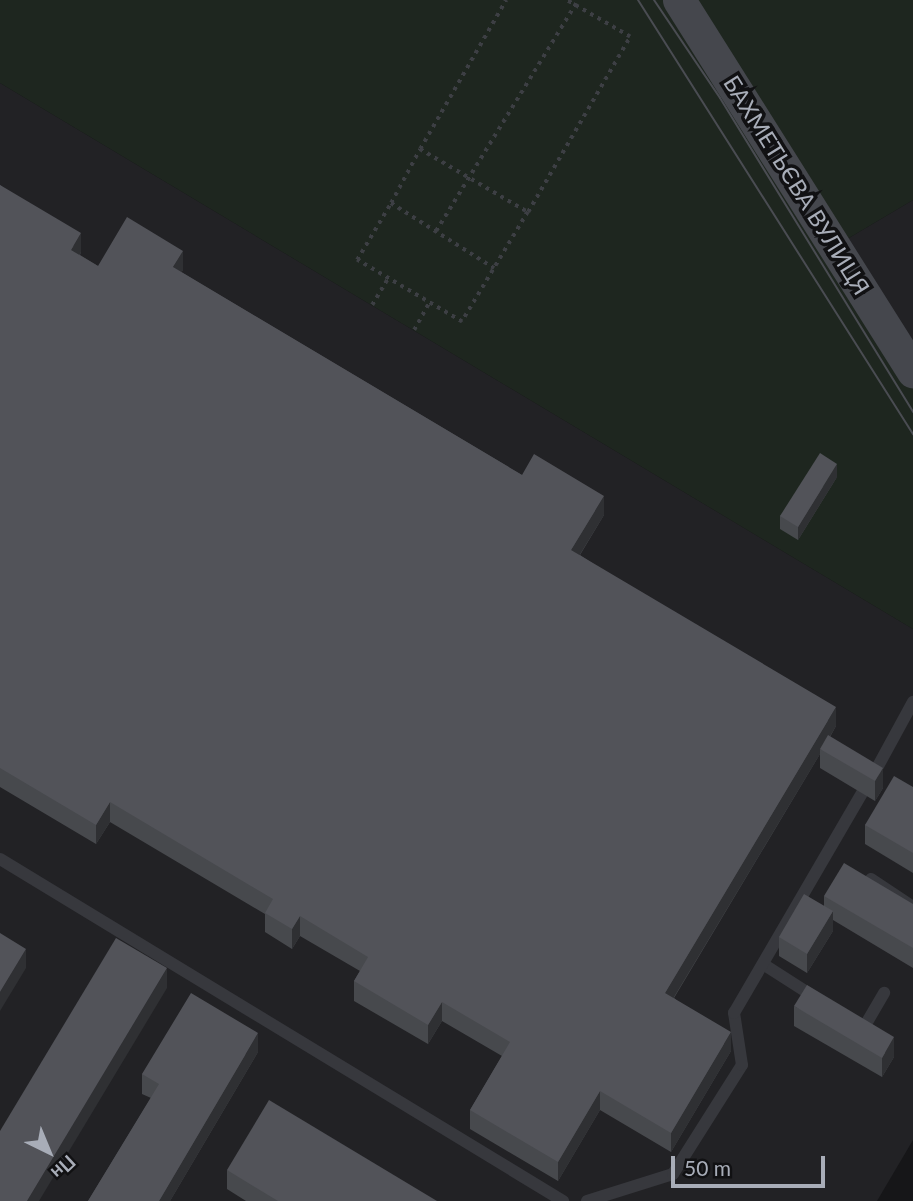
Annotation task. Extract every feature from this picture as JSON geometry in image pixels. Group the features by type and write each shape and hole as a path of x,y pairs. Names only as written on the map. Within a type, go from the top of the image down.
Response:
{"main road":[{"name":"БАХМЕТЬЄВА ВУЛИЦЯ","path":"679,0 913,371"}],"lane":[{"path":"870,780 913,702"},
{"path":"587,1201 673,1174 742,1065 734,1013 862,793"},
{"path":"0,859 563,1201"},
{"path":"871,879 913,907"},
{"path":"763,964 863,1029 884,993"}],"path":[{"path":"506,0 357,260 462,322 630,37 566,0"},
{"path":"436,231 578,0"},
{"path":"420,149 528,212"},
{"path":"391,203 494,268"},
{"path":"372,305 388,278"},
{"path":"414,330 429,303"}],"shaded area":[{"path":"0,0 913,0 913,200 837,245 913,371 913,629 0,83"},
{"path":"0,83 913,629 913,1140 877,1201 0,1201"},
{"path":"913,200 913,371 837,245"}],"building":[{"path":"0,185 81,233 71,250 98,266 127,217 183,251 173,267 522,475 534,454 604,496 571,550 836,707 665,993 731,1032 671,1133 600,1091 558,1162 470,1110 510,1042 442,1002 428,1025 354,981 368,957 300,916 292,929 265,913 273,899 110,802 96,825 0,768"},
{"path":"820,453 837,464 798,527 780,516"},
{"path":"828,735 883,768 875,781 820,749"},
{"path":"894,776 913,787 913,853 865,825"},
{"path":"844,863 913,904 913,948 824,896"},
{"path":"804,894 833,911 807,954 779,937"},
{"path":"0,933 26,949 0,992"},
{"path":"116,938 167,968 27,1201 0,1201 0,1131"},
{"path":"807,985 894,1037 882,1058 794,1006"},
{"path":"191,993 258,1033 159,1201 88,1201 159,1084 142,1074"},
{"path":"269,1100 437,1201 278,1201 227,1170"}],"tram line":[{"path":"638,0 913,434"},
{"path":"654,0 720,98 913,412"}]}
